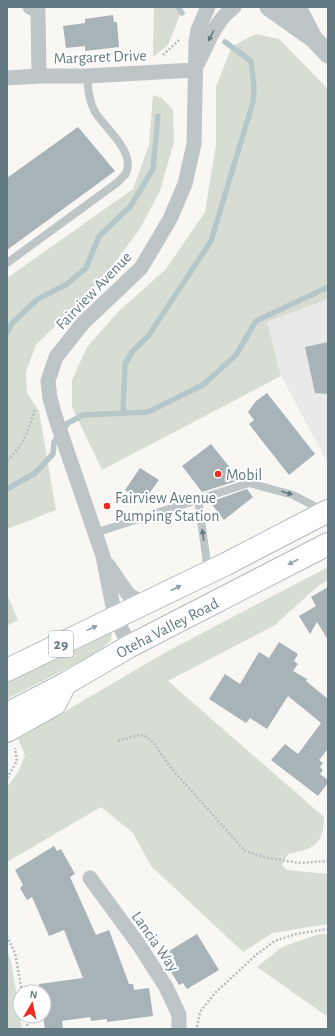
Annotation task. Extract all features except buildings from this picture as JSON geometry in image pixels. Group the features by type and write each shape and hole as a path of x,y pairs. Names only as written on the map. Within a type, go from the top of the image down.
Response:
{"main road":[{"name":"Oteha Valley Road","path":"7,670 327,512"},
{"name":"Oteha Valley Road","path":"7,714 65,684 130,646 328,544"},
{"path":"10,738 55,704 65,684"}],"street":[{"name":"Fairview Avenue","path":"130,646 115,617 103,556 54,416 48,381 56,357 82,323 141,268 170,219 185,184 194,144 197,36 208,7"},
{"name":"Fairview Avenue","path":"195,70 220,19 234,7"},
{"path":"269,7 314,39 328,54"},
{"path":"297,7 314,39"},
{"path":"38,8 39,76"},
{"name":"Margaret Drive","path":"7,78 87,76 195,70"},
{"name":"Fairview Avenue","path":"103,556 117,580 128,594 143,604"},
{"name":"Lancia Way","path":"90,878 139,945 166,987 179,1015 179,1029"}],"lane":[{"path":"7,263 118,182 126,172 128,162 122,146 113,133 100,120 91,103 87,76"},
{"path":"95,533 249,483 293,494 327,512"},
{"path":"198,499 209,571"}],"path":[{"path":"7,460 16,451 25,435 33,415 36,401"},
{"path":"118,741 144,735 153,742 171,768 244,851 268,858 300,862 328,861"},
{"path":"7,778 18,761 16,750 10,738"},
{"path":"196,1029 200,1012 215,993 257,954 275,942 296,934 328,929"},
{"path":"7,936 15,953 21,984"}],"shaded area":[{"path":"154,7 183,7 168,45 153,57"},
{"path":"256,34 279,39 328,89 328,299 267,322 281,376 102,470 72,407 72,380 87,347 118,312 166,269 205,212 216,145 216,87 232,46"},
{"path":"153,95 162,98 173,110 174,142 160,191 139,230 105,276 36,345 26,372 27,393 39,411 56,510 7,529 7,278 133,189 149,145"},
{"path":"328,299 328,463 281,376 267,322"},
{"path":"328,567 328,580 318,586 275,625 168,681 324,817 322,834 319,840 304,850 288,854 282,865 287,870 328,874 328,924 273,933 243,952 151,866 133,833 101,807 7,862 7,787 18,772 25,755 18,739 166,652"},
{"path":"7,594 18,620 7,626"},
{"path":"112,632 111,640 99,652 7,699 7,680"},
{"path":"319,934 328,934 328,1017 257,967 282,947"},
{"path":"7,949 15,984 12,984 12,1024 21,1024 22,1029 7,1029"}],"waterway":[{"path":"178,7 182,13"},
{"path":"123,413 125,364 132,352 149,335 211,241 253,102 254,88 251,61 225,42"},
{"path":"7,333 12,323 38,299 67,284 86,268 99,236 130,207 153,169 158,116"},
{"path":"7,489 35,473 53,454 54,442 68,423 83,415 148,412 203,385 236,355 256,321 328,287"}],"place":[{"name":"Mobil","path":"218,474"},
{"name":"Fairview Avenue Pumping Station","path":"107,506"}]}
